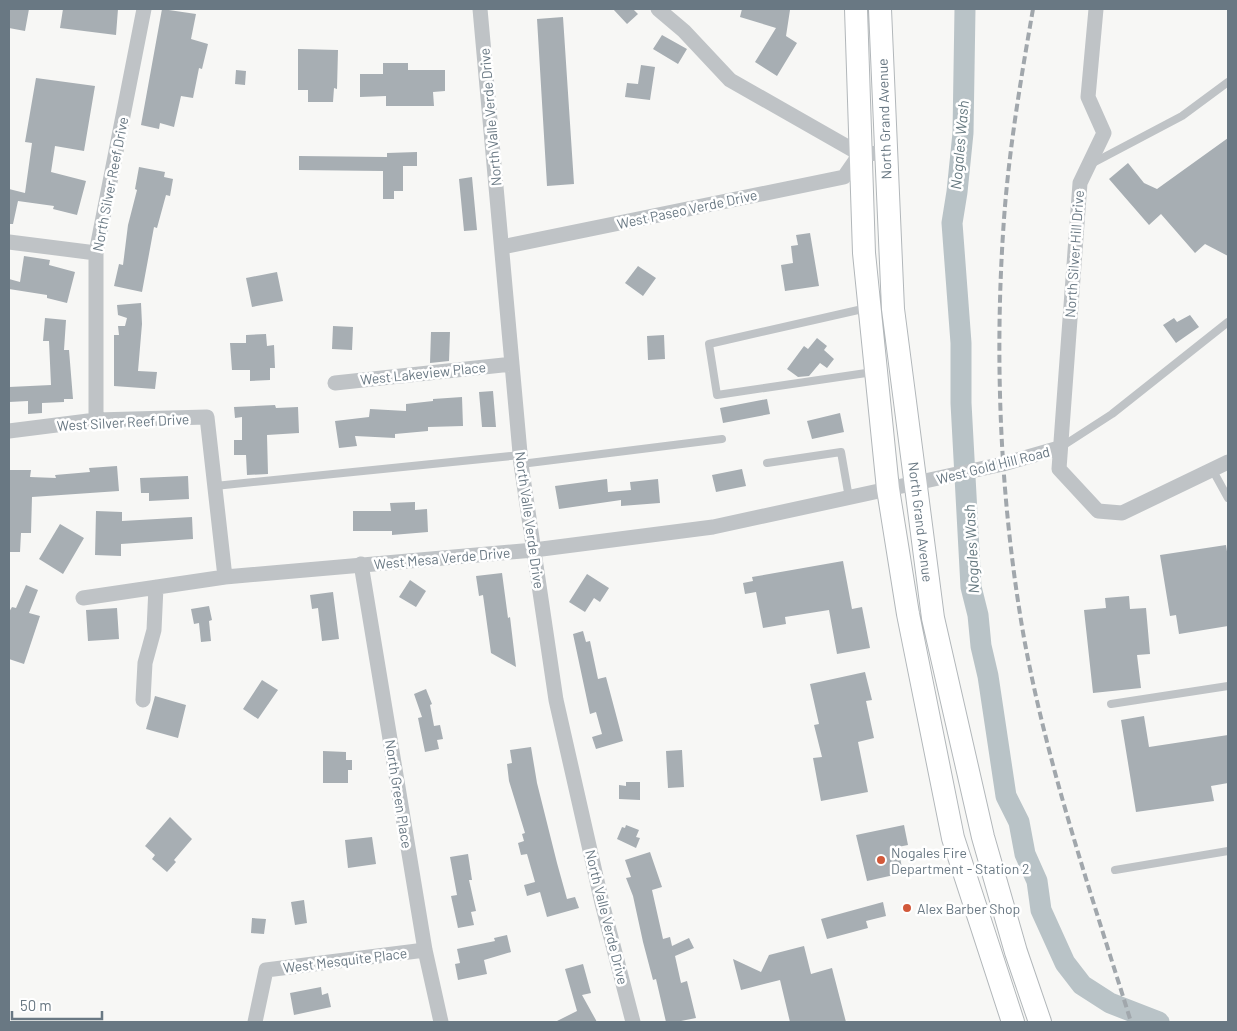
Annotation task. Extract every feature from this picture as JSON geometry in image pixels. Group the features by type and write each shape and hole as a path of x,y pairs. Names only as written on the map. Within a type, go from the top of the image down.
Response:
{"main road":[{"name":"North Grand Avenue","path":"856,9 864,253 888,490 908,614 953,838 1013,1022"},
{"name":"North Grand Avenue","path":"880,9 893,309 933,618 983,837 1016,952 1040,1022"}],"street":[{"name":"North Silver Reef Drive","path":"96,420 96,253 144,9"},
{"name":"North Valle Verde Drive","path":"480,9 521,459 556,700 602,903 633,1022"},
{"path":"658,9 684,31 730,80 860,154 885,153"},
{"name":"North Silver Hill Drive","path":"1059,448 1080,182 1104,133 1088,97 1096,9"},
{"name":"West Paseo Verde Drive","path":"502,247 844,177 860,154"},
{"path":"9,242 96,253"},
{"name":"West Lakeview Place","path":"335,383 512,364"},
{"name":"West Silver Reef Drive","path":"9,431 96,420 207,417 215,486"},
{"name":"West Gold Hill Road","path":"888,490 986,468 1059,448 1059,469 1098,511 1122,512 1228,462"},
{"path":"215,486 225,577"},
{"name":"West Mesa Verde Drive","path":"83,598 225,577 534,550 713,527 888,490"},
{"name":"North Green Place","path":"361,564 425,950 441,1022"},
{"path":"143,700 145,663 154,630 156,587"},
{"name":"West Mesquite Place","path":"255,1020 266,970 425,950"}],"lane":[{"path":"1088,166 1182,116 1228,82"},
{"path":"869,308 709,344 717,395 875,372"},
{"path":"1059,448 1112,414 1228,322"},
{"path":"215,486 722,439"},
{"path":"767,463 841,452 849,498"},
{"path":"1212,469 1228,498"},
{"path":"1111,704 1228,686"},
{"path":"1115,870 1228,851"}],"building":[{"path":"9,9 29,9 25,31 9,28"},
{"path":"63,9 118,9 116,35 60,28"},
{"path":"162,9 196,14 191,39 208,44 202,69 199,68 193,98 181,96 174,127 160,123 159,129 141,125"},
{"path":"613,9 633,9 638,14 627,24"},
{"path":"742,9 790,10 786,36 797,43 777,76 755,62 776,28 740,17"},
{"path":"563,17 574,184 547,186 537,19"},
{"path":"662,35 687,49 678,64 653,49"},
{"path":"298,49 338,50 337,89 334,88 333,102 308,102 308,90 298,90"},
{"path":"383,63 408,63 408,70 445,70 445,91 433,92 434,106 386,106 386,96 360,97 360,74 383,74"},
{"path":"641,65 655,67 650,100 625,97 627,83 638,84"},
{"path":"236,70 246,71 245,85 235,84"},
{"path":"36,78 95,86 84,151 55,146 51,172 86,181 77,215 53,209 54,206 18,201 13,224 9,224 9,189 25,193 32,143 25,142"},
{"path":"1228,138 1228,256 1205,244 1195,253 1161,214 1149,225 1109,179 1128,163 1144,183 1157,189"},
{"path":"417,152 417,166 403,166 403,191 394,191 394,199 383,199 383,171 299,170 299,156 387,157 387,153"},
{"path":"139,167 165,172 164,177 173,179 170,196 166,195 157,228 154,227 142,292 114,286 119,264 123,265 128,225 137,190 135,189"},
{"path":"472,177 477,230 464,231 459,179"},
{"path":"810,233 819,286 785,291 781,265 793,263 791,246 798,245 796,235"},
{"path":"24,256 50,260 49,265 75,272 67,303 47,298 47,295 9,289 9,279 20,282"},
{"path":"638,266 656,278 643,296 625,283"},
{"path":"277,272 283,301 252,307 246,278"},
{"path":"141,303 142,324 138,371 157,372 155,389 114,386 114,335 119,335 118,326 125,326 127,318 118,315 117,305"},
{"path":"1190,315 1199,327 1176,343 1163,325 1174,318 1177,322"},
{"path":"45,318 66,320 64,350 69,350 73,399 64,399 64,402 42,403 42,413 28,414 28,401 9,402 9,387 51,385 49,341 43,341"},
{"path":"333,326 353,327 352,350 332,349"},
{"path":"431,332 450,332 449,361 430,363"},
{"path":"266,334 267,346 274,345 275,368 270,368 270,380 250,381 250,370 232,370 230,343 246,343 246,335"},
{"path":"664,335 665,359 648,360 647,336"},
{"path":"817,338 827,346 824,350 834,359 827,368 820,363 809,376 798,377 787,369 804,346 808,349"},
{"path":"493,391 496,427 482,427 479,392"},
{"path":"462,397 463,426 428,427 428,431 395,434 395,438 355,436 357,446 339,448 335,421 369,417 370,409 406,411 406,404 433,401 433,399"},
{"path":"767,399 770,414 723,423 720,408"},
{"path":"275,405 276,408 298,407 299,433 267,435 268,474 247,475 246,455 234,455 234,440 242,440 242,417 235,418 234,407"},
{"path":"840,413 844,432 812,439 807,421"},
{"path":"117,466 119,491 32,497 31,533 21,533 20,552 9,552 9,470 31,470 30,477 56,478 55,475 90,472 89,468"},
{"path":"742,469 746,486 716,492 712,475"},
{"path":"188,476 189,499 149,501 149,493 141,493 140,478"},
{"path":"607,479 608,492 631,490 630,482 658,479 660,503 621,506 621,500 559,509 555,486"},
{"path":"415,502 415,510 427,509 428,532 392,535 392,531 353,531 353,511 391,511 390,503"},
{"path":"96,511 122,512 122,521 192,517 193,539 121,544 121,556 95,555"},
{"path":"60,524 84,538 63,574 39,559"},
{"path":"1226,545 1228,558 1228,626 1179,634 1176,615 1170,616 1160,555"},
{"path":"843,561 852,609 862,607 870,648 837,654 829,610 785,617 786,624 763,628 756,592 745,594 743,583 753,581 752,577"},
{"path":"502,573 516,667 491,653 483,595 479,596 476,576"},
{"path":"587,574 609,588 600,602 594,598 585,612 569,602"},
{"path":"410,580 426,591 416,607 399,597"},
{"path":"26,585 38,590 29,613 40,616 24,664 9,659 9,612 12,607 16,608"},
{"path":"333,592 339,639 322,641 318,608 312,609 310,595"},
{"path":"1129,596 1130,609 1146,608 1150,654 1137,655 1141,688 1093,693 1084,610 1106,608 1105,598"},
{"path":"209,606 212,620 209,621 211,641 201,642 199,623 194,624 191,609"},
{"path":"117,608 119,639 88,641 86,610"},
{"path":"583,631 586,642 590,641 598,679 606,677 623,741 596,749 592,737 602,734 596,712 590,714 573,634"},
{"path":"865,672 872,700 866,701 874,738 858,742 868,792 821,801 813,758 822,757 814,725 819,724 810,684"},
{"path":"262,680 278,690 258,719 243,709"},
{"path":"426,689 432,704 430,705 434,726 440,725 443,739 437,740 439,749 425,752 418,718 422,717 414,694"},
{"path":"155,696 186,705 178,738 146,729"},
{"path":"1144,716 1149,747 1228,735 1228,783 1211,786 1214,801 1136,812 1121,720"},
{"path":"531,747 537,783 567,899 575,897 579,908 547,917 540,892 527,896 524,885 535,882 527,854 521,855 518,843 524,841 522,834 525,833 509,781 507,764 512,763 510,750"},
{"path":"682,750 684,787 668,788 666,751"},
{"path":"323,751 346,752 346,760 352,760 352,770 348,770 348,783 323,783"},
{"path":"626,782 640,782 640,800 619,799 619,785 626,786"},
{"path":"170,817 192,839 174,860 176,862 167,872 152,859 155,855 145,846"},
{"path":"626,825 639,830 636,837 640,838 636,848 617,839 622,827 625,828"},
{"name":"Nogales Fire Department - Station 2","path":"904,825 908,845 898,847 903,873 867,881 856,835"},
{"path":"372,837 376,864 348,868 345,840"},
{"path":"650,852 662,887 652,890 663,939 670,937 672,946 689,938 694,948 675,956 681,983 687,981 696,1018 666,1022 656,979 653,980 633,896 626,878 631,877 625,860"},
{"path":"468,854 472,880 469,880 476,911 471,912 474,925 458,928 451,896 457,895 450,857"},
{"path":"304,900 307,923 295,925 291,902"},
{"path":"883,902 886,916 866,921 868,928 827,939 821,919"},
{"path":"252,918 266,919 264,934 251,933"},
{"path":"507,935 511,952 484,960 487,974 458,980 455,964 460,963 457,949 495,941 494,938"},
{"path":"804,946 811,974 832,968 846,1022 790,1022 780,980 741,990 733,959 761,972 769,955"},
{"path":"583,964 591,993 582,995 597,1022 555,1022 577,1011 565,969"},
{"path":"321,987 322,995 328,993 331,1007 294,1015 290,993"}],"waterway":[{"name":"Nogales Wash","path":"965,9 963,133 952,223 961,343 961,403 971,587 978,615 981,646 988,676 1006,796 1019,822 1025,854 1037,881 1041,910 1065,963 1082,985 1110,1003 1159,1022"}],"railway":[{"path":"1033,9 1012,140 1001,271 1001,429 1009,534 1024,638 1045,736 1086,880 1131,1022"}],"place":[{"name":"Nogales Fire Department - Station 2","path":"881,860"},
{"name":"Alex Barber Shop","path":"907,908"}]}
